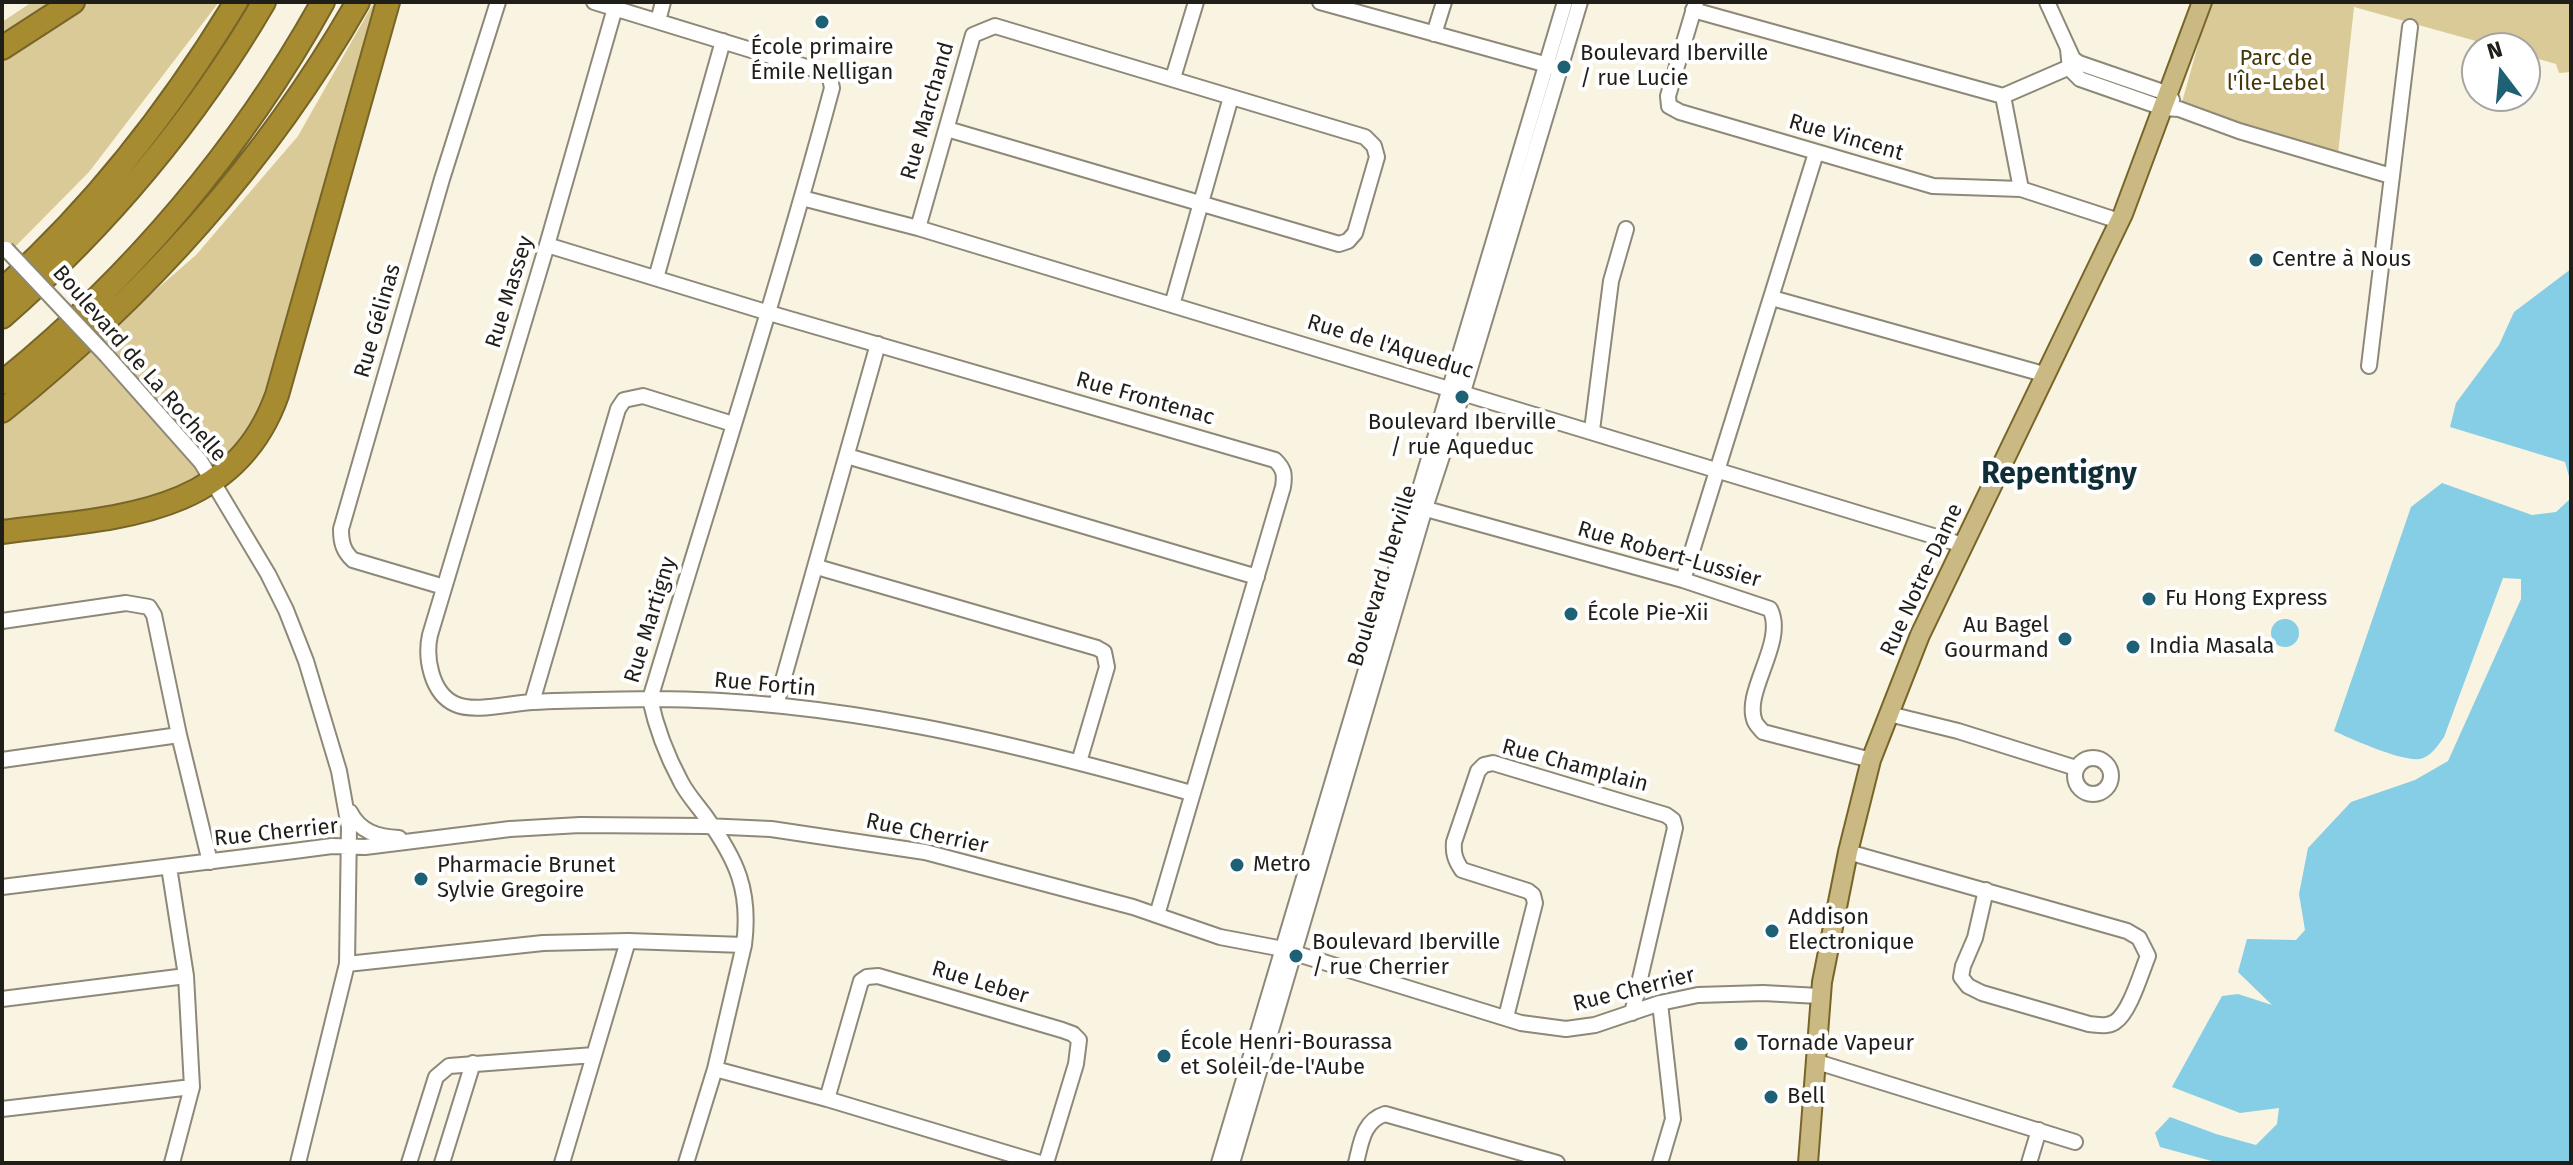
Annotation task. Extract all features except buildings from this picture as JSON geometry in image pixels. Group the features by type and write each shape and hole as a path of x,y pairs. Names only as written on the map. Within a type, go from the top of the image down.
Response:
{"highway":[{"path":"2,48 73,2"},
{"path":"2,290 67,228 130,156 189,77 236,2"},
{"path":"2,317 79,244 154,160 219,73 264,2"},
{"path":"2,383 91,305 172,219 244,127 323,2"},
{"path":"2,411 92,334 203,223 288,114 358,2"},
{"path":"2,532 145,511 171,503 213,480 255,437 273,406 388,2"}],"main road":[{"name":"Rue Notre-Dame","path":"1808,1163 1819,996 1848,852 1871,760 1920,635 2119,221 2170,104 2202,2"}],"street":[{"name":"Rue Gélinas","path":"444,587 353,560 345,554 341,529 442,179 498,2"},
{"path":"594,2 723,41 656,278"},
{"path":"658,21 663,2"},
{"path":"1173,78 1196,2"},
{"path":"1320,2 1553,67"},
{"path":"1434,34 1444,2"},
{"name":"Boulevard Iberville","path":"1553,67 1565,2"},
{"name":"Boulevard Iberville","path":"1219,1163 1288,952 1553,67 1580,2"},
{"path":"2047,2 2074,65"},
{"path":"1695,6 2003,96 2074,65 2239,131 2391,176"},
{"name":"Rue Vincent","path":"1695,6 1668,96 1669,106 1680,112 1933,186 2021,189 2119,221"},
{"name":"Rue Massey","path":"444,587 615,8"},
{"name":"Rue Marchand","path":"918,228 973,35 995,26 1365,137 1374,146 1377,157 1355,233 1348,241 1339,244 1202,204"},
{"path":"2369,366 2410,27"},
{"name":"Rue Martigny","path":"686,1163 715,1069 746,928 740,873 681,783 655,721 650,699 769,313 832,88 830,78 823,72 723,41"},
{"path":"2003,96 2021,189"},
{"path":"1172,305 1231,97"},
{"path":"947,129 1202,204"},
{"path":"1683,580 1816,153"},
{"name":"Rue de l'Aqueduc","path":"802,198 918,228 1963,545"},
{"path":"1592,430 1611,281 1626,229"},
{"name":"Rue Frontenac","path":"547,245 1275,460 1285,475 1283,487 1157,915"},
{"name":"Boulevard de La Rochelle","path":"4,246 201,462 286,610 316,689 343,787 349,827 347,964 298,1163"},
{"path":"1772,298 2047,375"},
{"path":"776,705 878,344"},
{"path":"532,702 618,409 624,400 643,396 733,424"},
{"path":"847,456 1257,577"},
{"name":"Rue Robert-Lussier","path":"1420,507 1683,580 1770,609 1775,626 1753,706 1755,723 1763,732 1871,760"},
{"path":"817,567 1104,652 1107,667 1079,762"},
{"name":"Rue Fortin","path":"444,587 427,648 427,659 445,697 467,708 532,702 650,699 776,705 904,722 1079,762 1191,793"},
{"path":"2,621 126,603 149,607 154,615 210,862"},
{"path":"1889,714 1958,731 2076,768"},
{"path":"2,760 179,735"},
{"name":"Rue Champlain","path":"1506,1017 1535,903 1533,895 1462,870 1454,852 1454,842 1478,771 1484,765 1493,763 1666,815 1673,820 1675,828 1632,1013"},
{"path":"343,787 351,815 363,829 390,838 439,838"},
{"name":"Rue Cherrier","path":"2,887 332,846 365,847 510,829 712,826 771,829 925,852 1157,915 1220,937 1275,947 1521,1023 1566,1029 1595,1025 1677,998 1733,992 1819,996"},
{"path":"1848,852 1986,890 2127,931 2139,938 2148,956 2124,1014 2114,1024 2089,1024 1982,993 1968,986 1961,977 1963,966 1975,938 1986,890"},
{"path":"169,867 186,976 192,1087 172,1163"},
{"path":"347,964 543,943 628,941 744,945"},
{"path":"562,1163 628,941"},
{"name":"Boulevard Iberville","path":"1232,1163 1288,952"},
{"path":"2,999 186,976"},
{"name":"Rue Leber","path":"827,1099 861,981 878,976 1062,1030 1079,1040 1076,1064 1046,1163"},
{"path":"1660,1003 1673,1119 1660,1163"},
{"path":"409,1163 436,1077 449,1066 594,1055"},
{"path":"1814,1061 2075,1142"},
{"path":"442,1163 473,1063"},
{"path":"715,1069 1040,1163"},
{"path":"2,1109 192,1087"},
{"path":"1356,1163 1369,1124 1385,1114 1557,1163"},
{"path":"2029,1163 2039,1130"}],"green space":[{"path":"32,2 219,2 89,172 2,260 2,22"},
{"path":"374,2 377,2 253,431 191,483 130,504 2,520 2,423 196,255 298,136"},
{"name":"Parc de l'Île-Lebel","path":"2210,2 2571,2 2571,72 2559,73 2556,64 2541,60 2541,32 2461,32 2461,37 2354,7 2337,163 2179,113"}],"water":[{"path":"2571,269 2571,1163 2219,1163 2160,1147 2155,1133 2170,1117 2256,1145 2277,1124 2279,1108 2240,1113 2172,1087 2222,996 2238,994 2272,1005 2238,972 2247,939 2296,940 2305,930 2299,894 2308,848 2351,802 2415,780 2448,761 2521,599 2521,579 2503,578 2444,737 2431,753 2420,759 2402,757 2334,731 2411,507 2442,483 2532,515 2556,512 2569,500 2570,480 2565,462 2450,427 2456,403 2499,345 2514,312"},
{"path":"2285,619 2295,623 2299,633 2295,643 2285,647 2275,643 2271,633 2275,623"}],"place":[{"name":"École primaire Émile Nelligan","path":"822,22"},
{"name":"Boulevard Iberville / rue Lucie","path":"1564,67"},
{"name":"Centre à Nous","path":"2256,260"},
{"name":"Boulevard Iberville / rue Aqueduc","path":"1462,397"},
{"name":"Fu Hong Express","path":"2149,599"},
{"name":"École Pie-Xii","path":"1571,614"},
{"name":"Au Bagel Gourmand","path":"2065,639"},
{"name":"India Masala","path":"2133,647"},
{"name":"Metro","path":"1237,865"},
{"name":"Pharmacie Brunet Sylvie Gregoire","path":"421,879"},
{"name":"Addison Electronique","path":"1772,931"},
{"name":"Boulevard Iberville / rue Cherrier","path":"1296,956"},
{"name":"Tornade Vapeur","path":"1741,1044"},
{"name":"École Henri-Bourassa et Soleil-de-l'Aube","path":"1164,1056"},
{"name":"Bell","path":"1771,1097"}],"district":[{"name":"Repentigny","path":"2059,475"}]}
